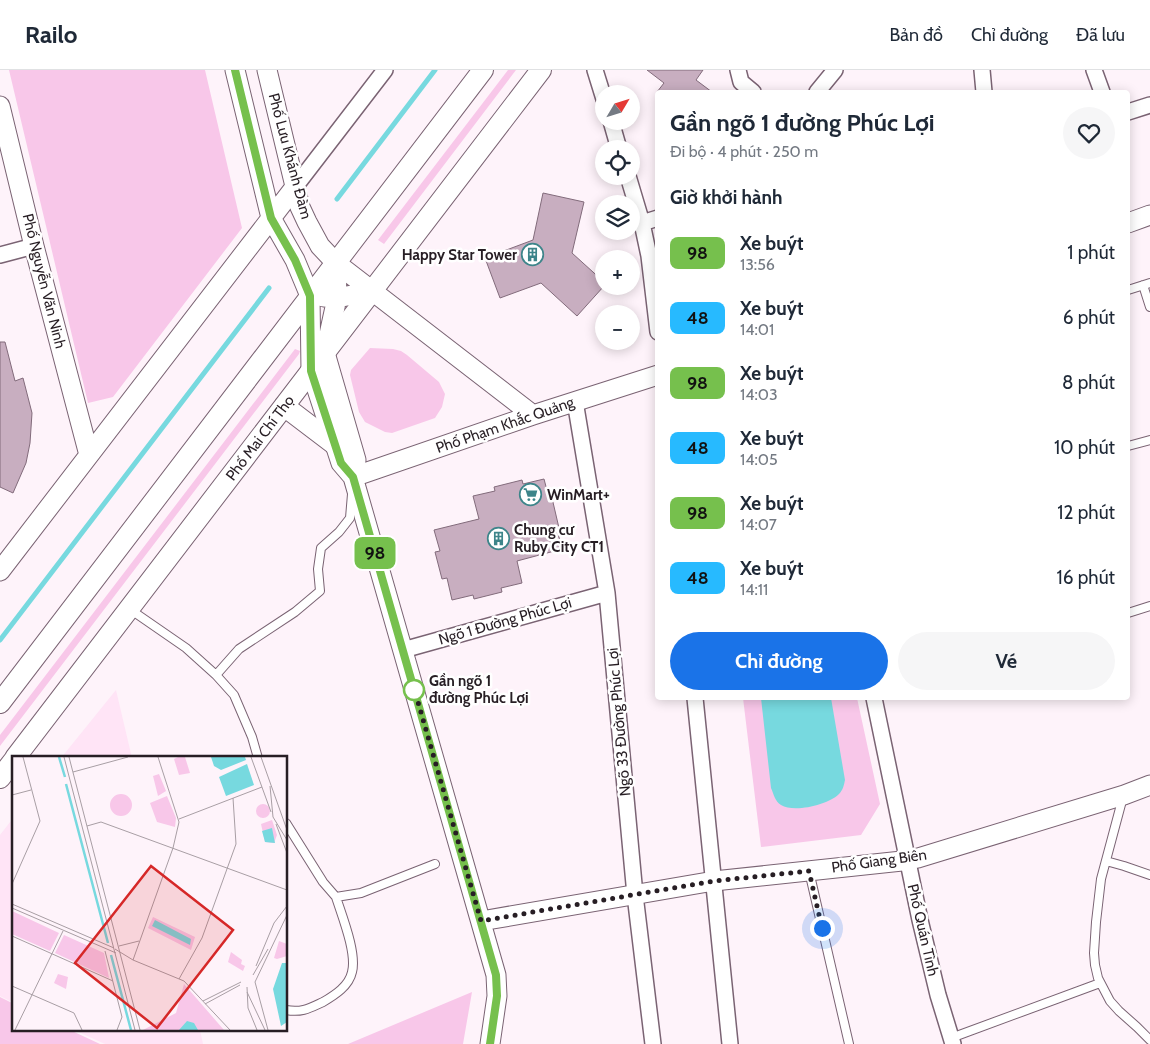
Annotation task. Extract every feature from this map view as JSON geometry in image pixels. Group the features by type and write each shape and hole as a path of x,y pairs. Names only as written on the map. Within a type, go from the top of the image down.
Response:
{"main road":[{"path":"0,703 484,70"},
{"name":"Phố Mai Chí Thọ","path":"16,756 541,70"},
{"path":"284,406 334,444"},
{"name":"Phố Mai Chí Thọ","path":"0,778 12,762"}],"street":[{"name":"Phố Lưu Khánh Đàm","path":"235,70 271,218 295,260 310,296"},
{"name":"Phố Lưu Khánh Đàm","path":"267,70 300,207 320,246 336,263 533,415"},
{"path":"0,571 385,70"},
{"path":"595,70 600,85"},
{"path":"738,70 742,82 752,90"},
{"path":"819,90 834,70"},
{"path":"982,70 984,90"},
{"path":"1094,70 1101,90"},
{"path":"1130,111 1150,104"},
{"name":"Phố Nguyễn Văn Ninh","path":"0,107 34,246 89,455"},
{"path":"631,185 649,256 655,307"},
{"path":"1130,221 1150,215"},
{"path":"642,223 655,219"},
{"path":"0,255 34,246"},
{"path":"336,263 337,298 325,353 356,460 353,477"},
{"path":"372,291 337,298 310,296 311,371 341,463 353,477 496,975 497,996 490,1044"},
{"name":"Phố Phạm Khắc Quảng","path":"353,477 533,415 655,376"},
{"name":"Ngõ 33 Đường Phúc Lợi","path":"575,401 607,593 635,895 653,1044"},
{"name":"Ngõ 1 Đường Phúc Lợi","path":"403,650 607,593"},
{"path":"695,700 730,1044"},
{"name":"Phố Quán Tình","path":"874,700 920,920 938,995 952,1041"},
{"name":"Phố Giang Biên","path":"481,921 714,881 918,858 1124,795 1150,785"}],"lane":[{"path":"1130,289 1147,284 1150,307"},
{"path":"1130,445 1150,440"},
{"path":"216,675 239,649 295,612 320,591 318,569 321,548 339,532 350,518 353,477"},
{"path":"1130,612 1150,606"},
{"path":"129,609 186,648 234,694 252,736 257,756"},
{"path":"1124,795 1101,879 1096,922 1095,965 1100,983 1110,1001 1150,1041 1146,1044"},
{"path":"288,826 323,882 336,897 353,953 352,973 344,988 330,998 306,1010 288,1010"},
{"path":"1106,861 1150,875"},
{"path":"336,897 362,892 435,864"},
{"path":"809,871 849,1044"},
{"path":"952,1041 1100,983"}],"shaded area":[{"path":"9,70 205,70 242,228 113,397 88,403"},
{"path":"508,70 516,70 384,244 378,240"},
{"path":"370,348 401,351 439,382 445,394 442,407 435,418 392,433 385,432 365,422 359,412 350,375 351,370"},
{"path":"295,349 300,351 299,354 0,746 0,735"},
{"path":"116,690 132,756 63,756"},
{"path":"743,700 857,700 880,804 861,835 761,847"},
{"path":"12,820 12,1002 0,996 0,835"},
{"path":"472,992 463,1044 348,1044"},
{"path":"0,997 12,1003 12,1032 74,1032 100,1044 0,1044"},
{"path":"78,1032 200,1032 203,1044 105,1044"}],"water":[{"path":"761,700 831,700 845,780 839,794 834,798 811,807 794,808 777,802 771,788"}],"building":[{"path":"647,70 703,70 696,80 709,90 659,90 664,83"},
{"name":"Happy Star Tower","path":"543,193 584,202 572,253 595,274 596,295 577,316 541,283 500,298 485,258 533,240"},
{"path":"0,342 5,342 15,381 23,378 32,413 30,443 26,463 13,493 0,487"},
{"name":"Chung cư Ruby City CT1","path":"544,479 549,498 552,498 562,549 517,561 522,583 501,588 502,592 474,599 473,595 452,600 447,578 442,579 435,552 440,551 434,530 479,519 473,496 495,491 494,487 522,480 523,484"}],"waterway":[{"path":"337,199 435,70"},
{"path":"0,640 269,288"}],"bus line":[{"name":"98","path":"235,70 271,218 295,260 310,296 311,371 341,463 353,477 496,975 497,996 490,1044"}],"place":[{"name":"Happy Star Tower","path":"533,255"},
{"name":"WinMart+","path":"531,495"},
{"name":"Chung cư Ruby City CT1","path":"498,539"},
{"name":"Gần ngõ 1 đường Phúc Lợi","path":"414,690"}],"route":[{"path":"414,690 414,688 481,921 714,881 809,871 822,928"}]}
